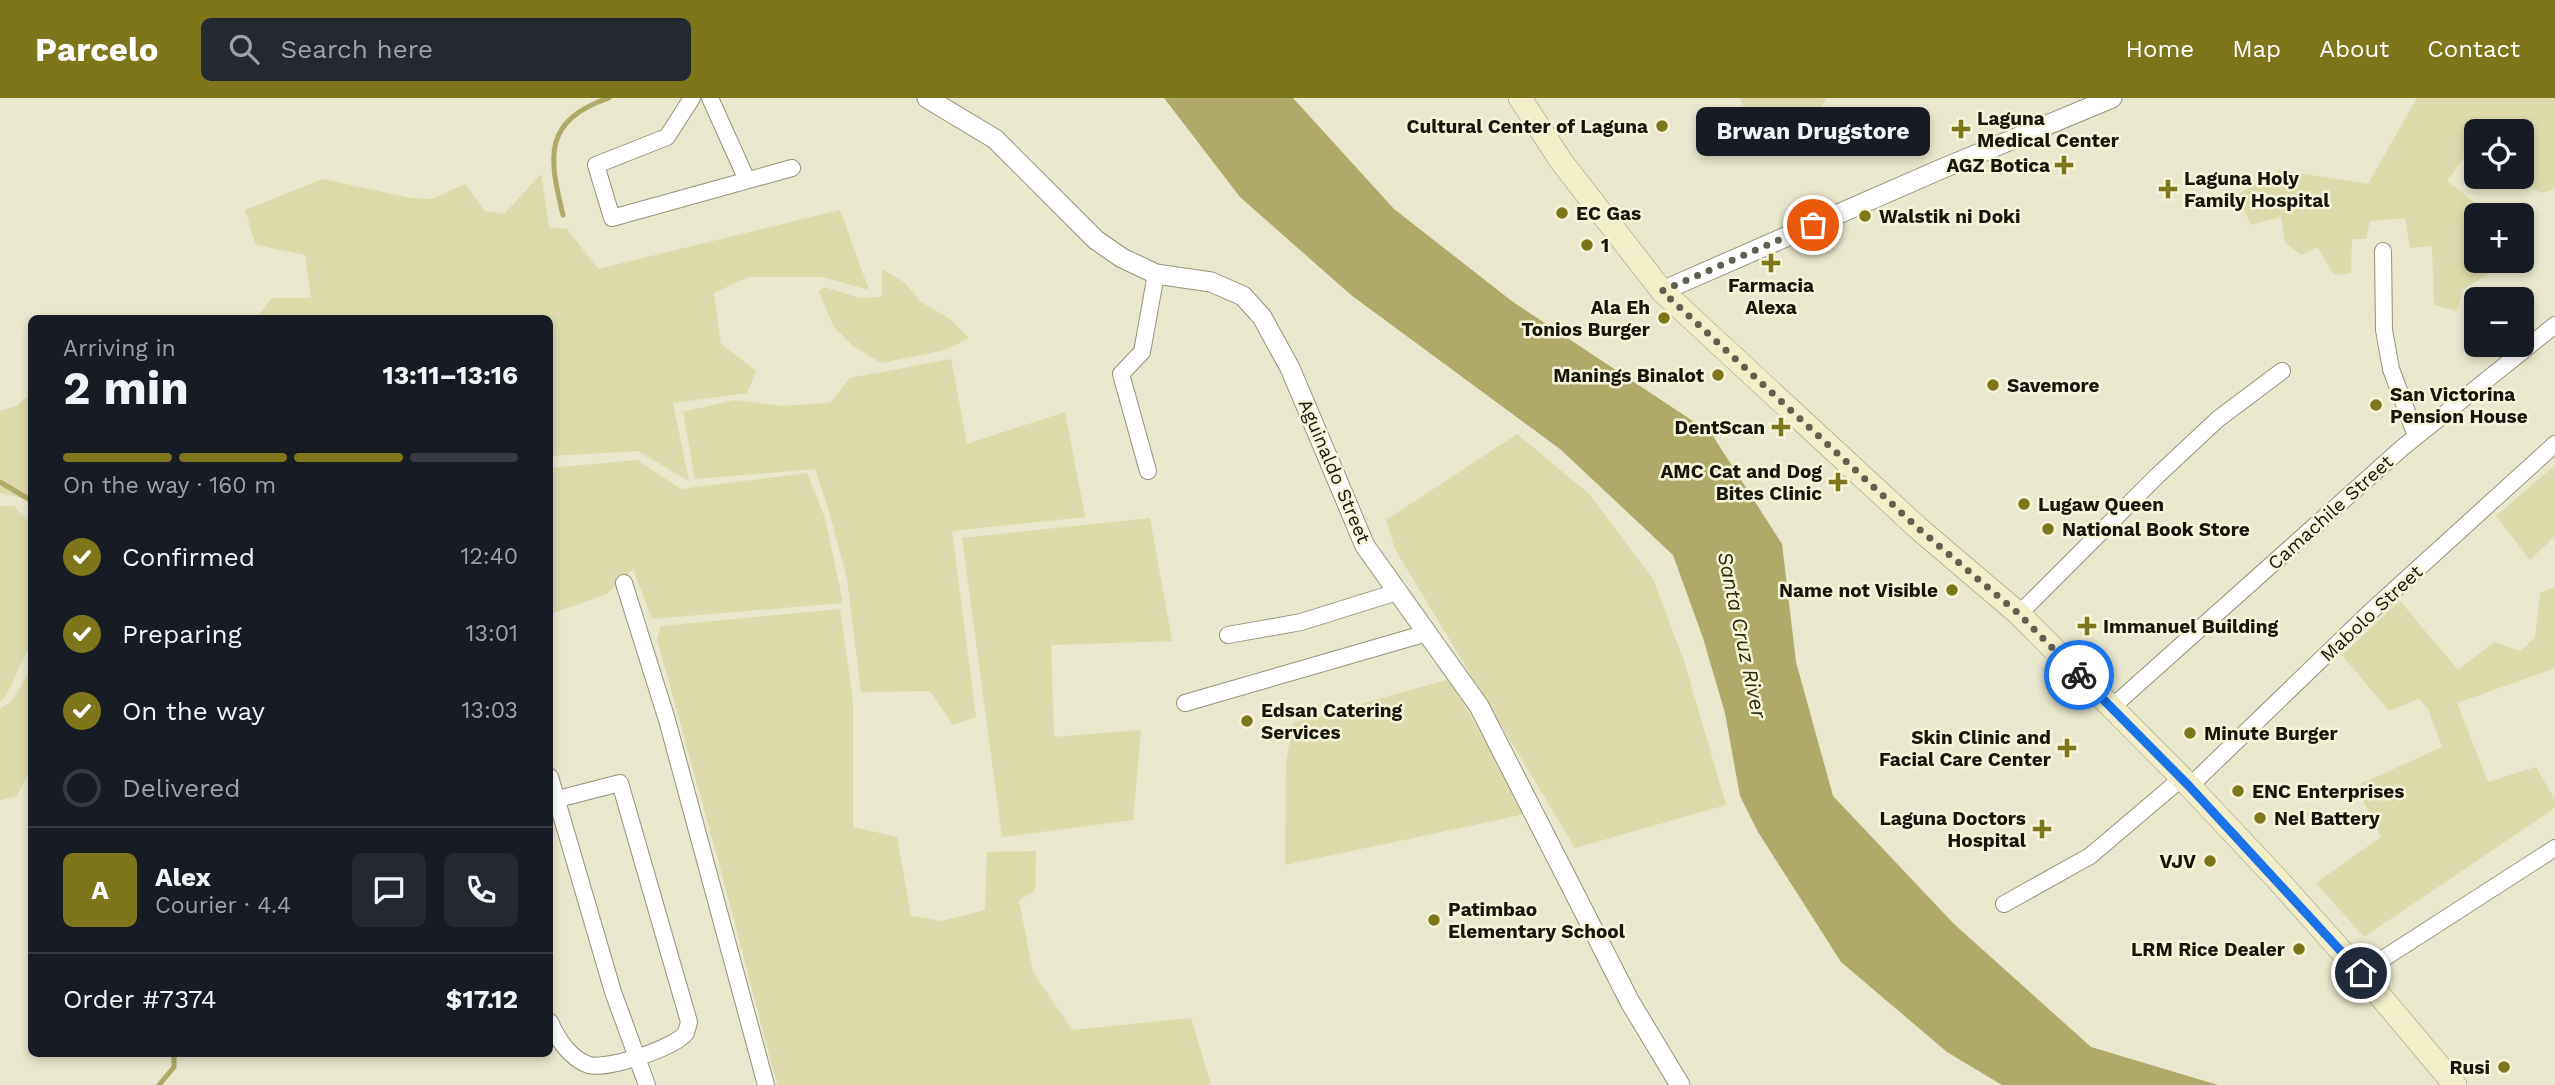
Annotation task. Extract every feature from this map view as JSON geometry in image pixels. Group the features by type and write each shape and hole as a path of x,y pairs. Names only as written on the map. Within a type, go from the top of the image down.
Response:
{"main road":[{"path":"1520,98 1561,161 1662,291 1918,528 2019,614 2186,782 2361,973 2455,1085"}],"street":[{"path":"692,98 667,137 596,165 612,218 792,168"},
{"path":"709,98 747,180"},
{"name":"Aguinaldo Street","path":"928,98 995,139 1096,240 1122,258 1156,274 1211,282 1243,296 1262,317 1290,368 1365,546 1479,706 1630,1002 1680,1085"},
{"path":"1662,291 1951,164 2112,98"},
{"path":"2383,251 2382,288 2386,343 2391,369 2416,436"},
{"path":"1148,471 1121,374 1142,352 1156,274"},
{"name":"Camachile Street","path":"2111,708 2416,436 2555,325"},
{"path":"2019,614 2218,419 2282,370"},
{"name":"Mabolo Street","path":"2004,904 2090,856 2186,782 2555,444"},
{"path":"624,583 667,720 766,1085"},
{"path":"1228,635 1301,622 1397,592"},
{"path":"1185,703 1427,634"},
{"path":"553,1028 556,1036 573,1055 590,1065 638,1057 670,1045 686,1032 689,1022 620,783 553,800 613,992 638,1057 647,1085"},
{"path":"2361,973 2555,848"}],"shaded area":[{"path":"1740,98 1826,99 1806,119 1777,130 1755,124"},
{"path":"2417,98 2555,98 2555,189 2542,193 2533,189 2534,119 2464,119 2464,158 2447,181 2476,203 2464,203 2464,273 2488,273 2464,287 2457,311 2434,305 2432,246 2410,248 2405,218 2370,221 2366,239 2352,239 2351,273 2334,275 2317,247 2301,255 2285,242 2281,217 2250,225 2239,194 2279,170 2368,184"},
{"path":"541,174 549,227 567,229 598,269 840,210 869,290 823,277 748,277 714,293 721,344 756,371 747,393 673,403 689,481 638,451 553,456 553,315 258,315 272,298 311,298 305,255 256,245 245,210 323,179 410,198 432,199 465,184 485,211 504,214"},
{"path":"882,269 904,282 921,302 950,319 969,338 945,350 881,363 853,346 834,327 819,292 824,287 860,298 882,297"},
{"path":"951,359 967,444 1065,412 1085,517 952,531 976,717 953,725 930,691 861,692 847,579 815,469 695,479 683,412 734,400 781,406 830,403 850,378"},
{"path":"28,396 28,499 0,493 0,411 16,406"},
{"path":"1517,434 1589,494 1653,579 1684,661 1726,805 1575,848 1395,549 1386,520"},
{"path":"637,460 681,489 807,473 825,518 843,603 652,619 633,569 607,594 553,613 553,468"},
{"path":"2555,465 2555,536 2530,560 2496,516"},
{"path":"0,506 14,506 28,522 28,651 5,698 0,701"},
{"path":"1150,518 1172,641 1051,645 1054,737 1141,730 1133,820 1002,837 962,538"},
{"path":"2555,587 2555,668 2457,703 2488,782 2536,767 2555,800 2555,808 2364,937 2316,883 2381,837 2356,786 2442,747 2428,709 2419,699 2389,711 2342,655 2400,601 2458,670 2494,642 2520,651 2535,638 2540,593"},
{"path":"840,609 853,701 853,827 897,837 911,916 942,921 985,910 987,852 1036,851 1035,890 1019,901 1033,972 1072,1030 1191,1018 1211,1085 777,1085 657,639 661,626"},
{"path":"28,674 28,774 17,796 0,800 0,709 12,701"},
{"path":"1450,679 1526,814 1285,865 1286,762 1293,723"}],"water":[{"name":"Santa Cruz River","path":"1164,98 1293,98 1394,209 1513,302 1711,433 1782,544 1796,662 1833,796 1954,924 2091,1047 2218,1085 2002,1085 1947,1052 1841,962 1758,832 1740,796 1725,713 1703,638 1673,555 1560,449 1351,295 1240,197"}],"waterway":[{"path":"563,215 554,159 561,130 587,107 609,98"},
{"path":"0,482 28,499"},
{"path":"159,1085 174,1067 174,1057"}],"way so far":[{"path":"1813,225 1662,291 1918,528 2019,614 2079,675"}],"place":[{"name":"Cultural Center of Laguna","path":"1662,126"},
{"name":"Laguna Medical Center","path":"1961,129"},
{"name":"AGZ Botica","path":"2064,165"},
{"name":"Laguna Holy Family Hospital","path":"2168,189"},
{"name":"EC Gas","path":"1562,213"},
{"name":"Walstik ni Doki","path":"1865,216"},
{"name":"Brwan Drugstore","path":"1813,225"},
{"name":"1","path":"1587,245"},
{"name":"Farmacia Alexa","path":"1771,263"},
{"name":"Ala Eh Tonios Burger","path":"1664,318"},
{"name":"Manings Binalot","path":"1718,375"},
{"name":"Savemore","path":"1993,385"},
{"name":"San Victorina Pension House","path":"2376,405"},
{"name":"DentScan","path":"1781,427"},
{"name":"AMC Cat and Dog Bites Clinic","path":"1838,482"},
{"name":"Lugaw Queen","path":"2024,504"},
{"name":"National Book Store","path":"2048,529"},
{"name":"Name not Visible","path":"1952,590"},
{"name":"Immanuel Building","path":"2087,626"},
{"name":"Edsan Catering Services","path":"1247,721"},
{"name":"Minute Burger","path":"2190,733"},
{"name":"Skin Clinic and Facial Care Center","path":"2067,748"},
{"name":"ENC Enterprises","path":"2238,791"},
{"name":"Nel Battery","path":"2260,818"},
{"name":"Laguna Doctors Hospital","path":"2042,829"},
{"name":"VJV","path":"2210,861"},
{"name":"Patimbao Elementary School","path":"1434,920"},
{"name":"LRM Rice Dealer","path":"2299,949"},
{"name":"Rusi","path":"2504,1067"}],"route":[{"path":"2079,675 2189,786 2361,973"}]}
